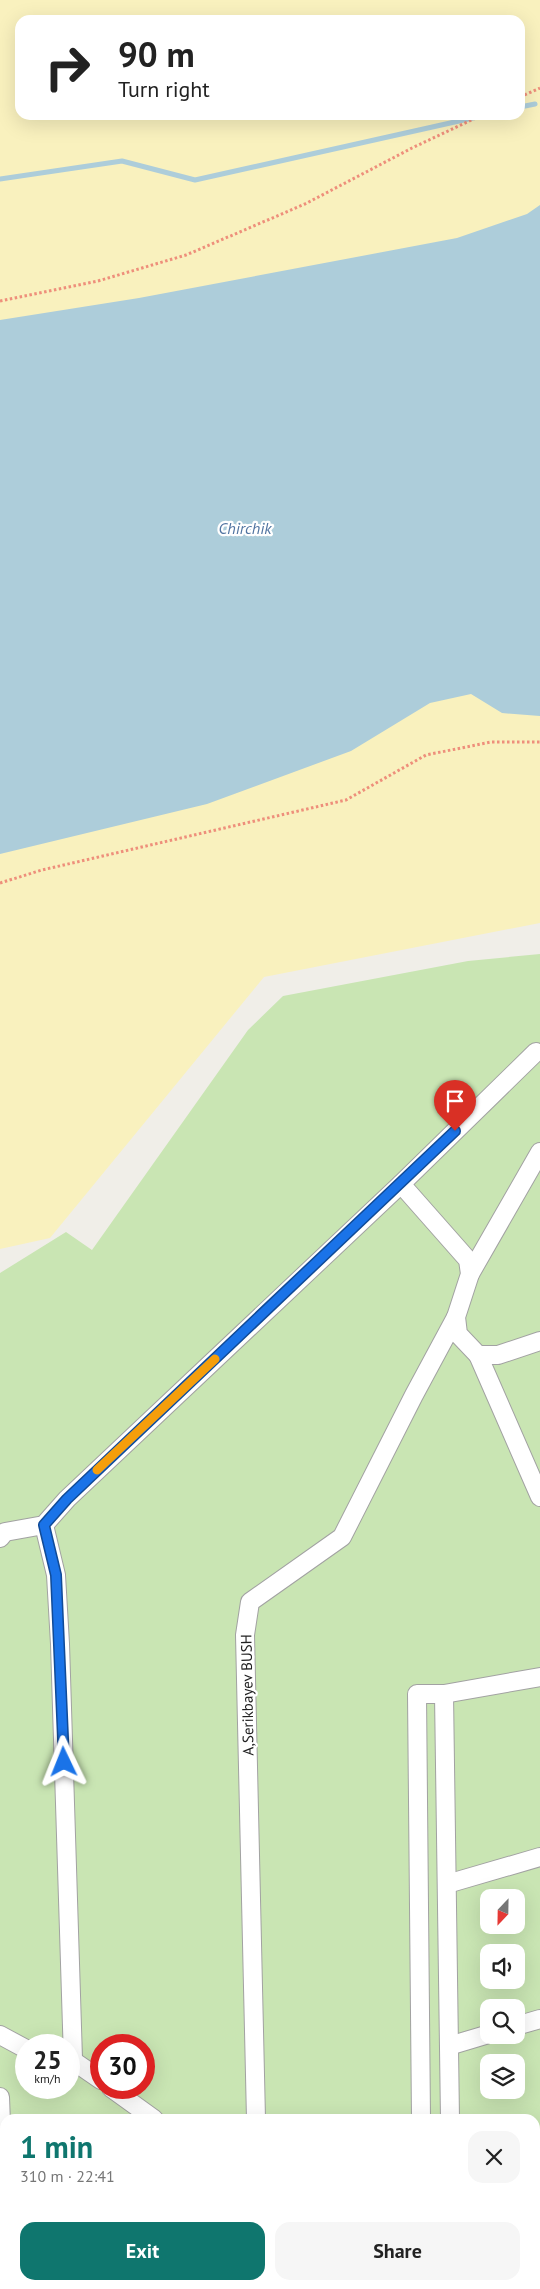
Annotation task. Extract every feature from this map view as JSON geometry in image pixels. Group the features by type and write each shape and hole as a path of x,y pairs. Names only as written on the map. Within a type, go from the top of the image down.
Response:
{"street":[{"path":"0,1538 5,1532 44,1525 67,1499 401,1184 536,1052"},
{"name":"A,Serikbayev BUSH","path":"256,2114 245,1635 250,1602 342,1537 456,1317 466,1292 470,1274 540,1152"},
{"path":"401,1184 468,1260 470,1274"},
{"path":"456,1317 458,1334 478,1355 540,1497"},
{"path":"478,1355 498,1355 540,1341"},
{"path":"44,1525 56,1575 70,2034"},
{"path":"421,2114 417,1694 444,1694 540,1677"},
{"path":"444,1694 450,2114"},
{"path":"447,1884 540,1856"},
{"path":"525,2023 540,2019"},
{"path":"0,2035 15,2043"},
{"path":"449,2046 480,2037"},
{"path":"0,2097 1,2114"},
{"path":"126,2099 147,2114"}],"path":[{"path":"525,95 540,88"},
{"path":"0,301 98,281 186,256 305,204 412,148 471,120"},
{"path":"0,883 42,870 346,800 426,756 491,742 540,742"}],"green space":[{"path":"540,954 540,2114 0,2114 0,1273 66,1232 92,1250 248,1030 283,996 468,961"}],"sand":[{"path":"0,0 540,0 540,923 264,977 50,1238 0,1249"}],"water":[{"name":"Chirchik","path":"540,205 540,716 502,713 471,694 430,703 351,751 207,804 0,854 0,320 139,298 457,238 527,214"}],"waterway":[{"path":"525,106 535,104"},
{"path":"0,179 122,161 195,180 464,120"}],"slow traffic":[{"path":"97,1470 215,1359"}],"route":[{"path":"64,1762 56,1575 44,1525 67,1499 455,1131"}]}
